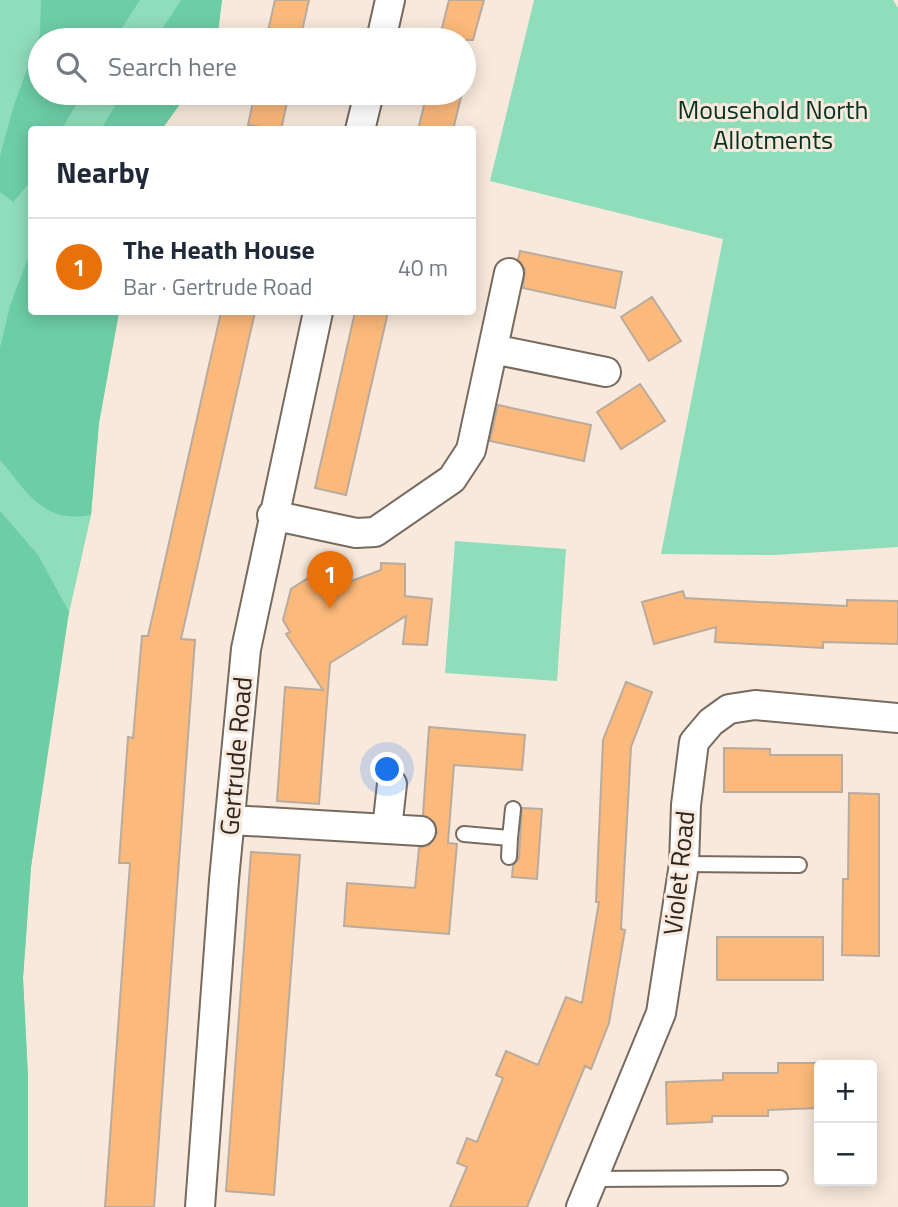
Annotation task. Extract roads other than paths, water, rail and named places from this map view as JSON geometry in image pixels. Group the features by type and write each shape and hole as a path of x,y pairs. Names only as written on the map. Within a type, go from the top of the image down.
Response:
{"street":[{"path":"384,28 390,0"},
{"path":"361,126 366,105"},
{"path":"272,515 356,533 375,531 452,480 471,450 509,273"},
{"name":"Gertrude Road","path":"200,1207 246,649 272,515 317,315"},
{"path":"493,349 606,372"},
{"name":"Violet Road","path":"581,1207 661,1013 684,864 686,805 694,742 729,709 755,705 898,718"},
{"path":"387,829 391,784"},
{"path":"231,820 426,832"}],"lane":[{"path":"509,857 513,809"},
{"path":"464,834 510,838"},
{"path":"684,864 799,864"},
{"path":"592,1179 780,1178"}],"place":[{"name":"The Heath House","path":"330,609"}],"park label":[{"name":"Mousehold North Allotments","path":"773,125"}]}
